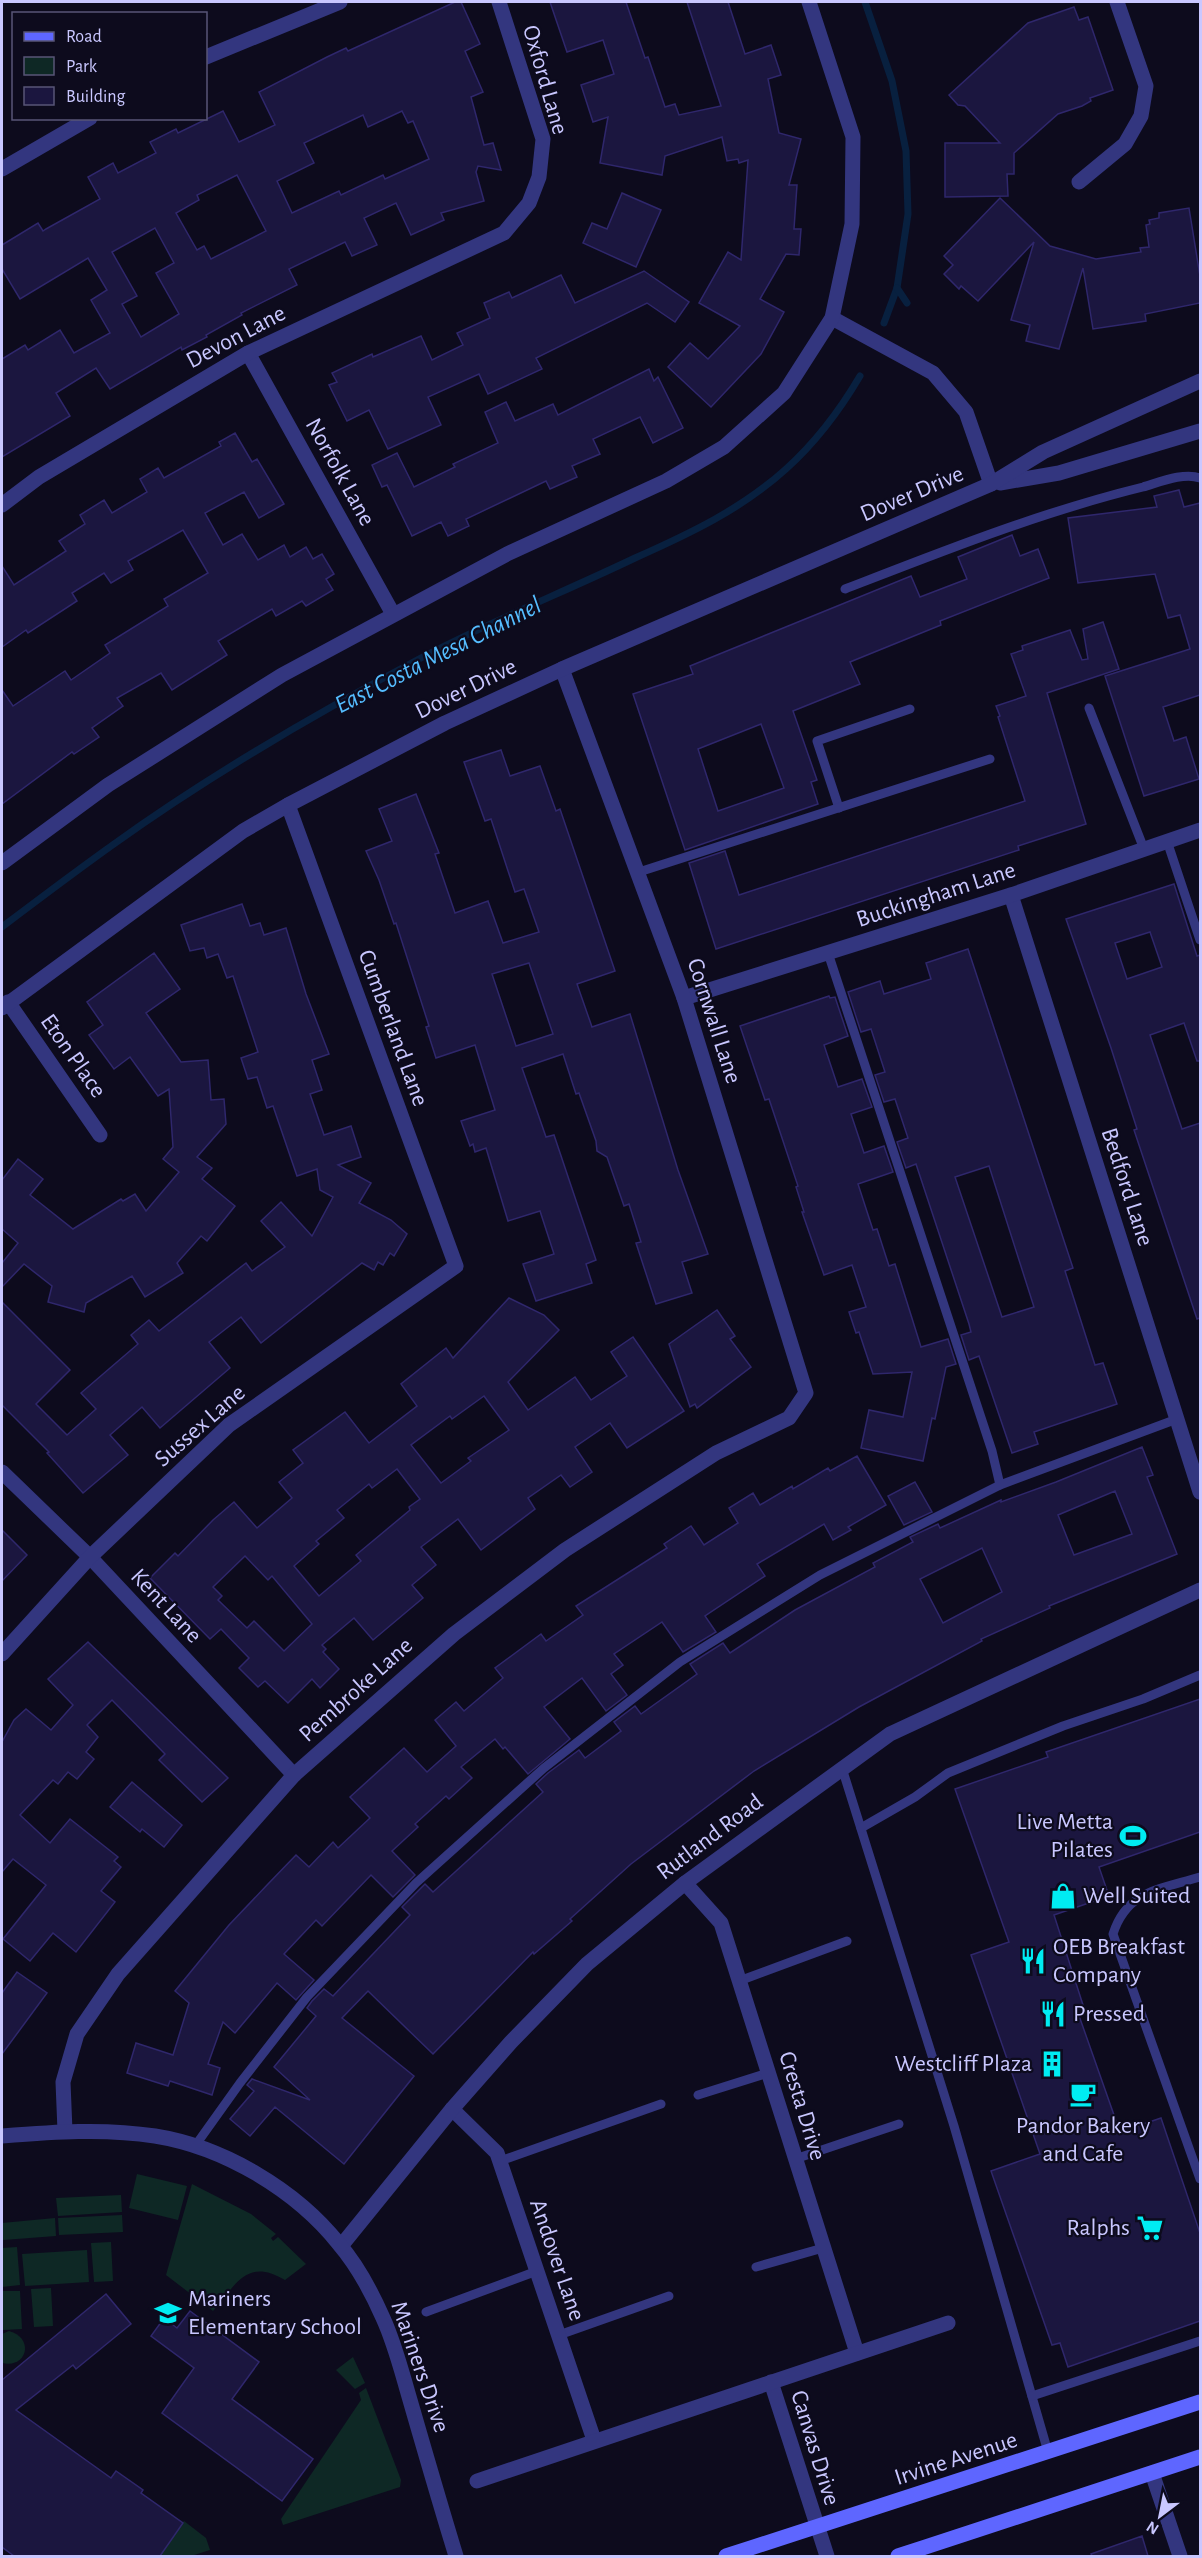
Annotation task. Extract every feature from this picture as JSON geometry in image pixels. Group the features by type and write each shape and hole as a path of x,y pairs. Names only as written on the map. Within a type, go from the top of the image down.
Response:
{"main road":[{"name":"Irvine Avenue","path":"726,2556 816,2529 1200,2402"},
{"path":"898,2556 1200,2457"}],"street":[{"path":"207,57 340,2"},
{"name":"Oxford Lane","path":"499,2 543,139 539,177 529,203 504,233"},
{"path":"2,863 108,785 282,675 507,554 666,481 724,447 784,393 832,318 852,224 853,138 809,2"},
{"path":"1078,182 1125,144 1141,116 1146,86 1118,2"},
{"path":"2,169 87,120"},
{"name":"Devon Lane","path":"2,505 39,477 248,353 504,233"},
{"path":"832,318 933,373 966,412 991,484"},
{"name":"Norfolk Lane","path":"248,353 393,614"},
{"name":"Dover Drive","path":"5,1005 243,831 445,723 562,669 991,484 1043,452 1200,381"},
{"name":"Dover Drive","path":"991,484 1059,473 1200,431"},
{"name":"Cornwall Lane","path":"562,669 684,998 806,1393"},
{"name":"Cumberland Lane","path":"288,805 456,1266"},
{"name":"Buckingham Lane","path":"684,998 1011,895 1200,830"},
{"name":"Bedford Lane","path":"1011,895 1200,1492"},
{"name":"Eton Place","path":"5,1005 100,1135"},
{"name":"Sussex Lane","path":"2,1653 90,1557 229,1425 456,1266"},
{"name":"Pembroke Lane","path":"65,2132 63,2082 77,2034 118,1974 294,1775 454,1634 556,1557 716,1453 789,1418 806,1393"},
{"name":"Kent Lane","path":"2,1472 90,1557 294,1775"},
{"name":"Rutland Road","path":"341,2246 452,2109 511,2042 587,1964 685,1883 890,1734 1200,1590"},
{"name":"Cresta Drive","path":"685,1883 721,1923 857,2353"},
{"name":"Andover Lane","path":"452,2109 496,2153 500,2161 594,2440"},
{"name":"Mariners Drive","path":"2,2136 65,2132 136,2133 175,2140 195,2146 257,2175 281,2191 327,2230 341,2246 384,2320 456,2556"},
{"path":"477,2481 948,2323"},
{"name":"Canvas Drive","path":"771,2382 816,2529 827,2556"},
{"path":"1152,2473 1180,2556"}],"lane":[{"path":"846,590 1002,528 1125,491 1188,476 1200,478"},
{"path":"1089,708 1144,849"},
{"path":"839,808 817,741 910,709"},
{"path":"639,872 990,759"},
{"path":"1167,842 1200,940"},
{"path":"828,953 992,1451 1000,1485"},
{"path":"195,2146 240,2083 307,1997 416,1883 544,1768 690,1655 820,1575 1000,1485 1177,1419"},
{"path":"861,1828 915,1797 948,1773 1063,1726 1143,1700 1200,1675"},
{"path":"842,1768 954,2126 1048,2452"},
{"path":"1200,1877 1145,1894 1127,1905 1118,1919 1113,1934 1200,2173"},
{"path":"739,1981 847,1941"},
{"path":"698,2095 768,2073"},
{"path":"500,2161 661,2104"},
{"path":"795,2159 899,2124"},
{"path":"756,2267 823,2248"},
{"path":"426,2312 537,2271"},
{"path":"559,2335 669,2296"},
{"path":"1032,2396 1200,2341"}],"green space":[{"path":"137,2174 187,2186 178,2220 129,2208"},
{"path":"192,2184 251,2214 276,2234 271,2238 273,2241 278,2237 306,2264 285,2280 261,2271 243,2277 213,2311 166,2275"},
{"path":"121,2195 122,2212 58,2216 56,2198"},
{"path":"122,2215 123,2232 59,2235 58,2218"},
{"path":"55,2218 56,2236 3,2240 2,2223"},
{"path":"111,2242 113,2281 94,2282 91,2243"},
{"path":"17,2247 20,2285 2,2287 2,2248"},
{"path":"87,2250 89,2282 25,2286 22,2254"},
{"path":"51,2288 53,2326 34,2327 31,2289"},
{"path":"2,2291 20,2291 22,2329 3,2330"},
{"path":"9,2331 17,2335 25,2346 22,2357 11,2364 2,2363 2,2334"},
{"path":"353,2357 365,2383 355,2389 336,2370"},
{"path":"366,2388 401,2480 400,2487 283,2525 281,2519 361,2400 359,2393"},
{"path":"184,2521 206,2538 210,2550 191,2556 158,2556"}],"building":[{"path":"455,2 461,2 480,44 465,51 483,92 471,97 484,145 493,143 501,170 478,166 476,172 484,201 441,213 444,220 411,235 396,203 364,218 377,245 352,256 345,242 289,269 297,285 241,313 242,315 206,335 207,337 182,350 181,347 110,389 96,368 56,393 70,416 2,457 2,359 25,345 28,350 60,330 74,353 110,333 91,300 107,290 88,258 20,299 2,269 2,245 38,223 43,231 100,199 88,177 113,163 118,173 156,153 150,142 176,129 178,133 223,111 239,142 275,125 259,92 346,48 348,51","holes":["402,111 408,123 413,121 429,159 385,179 383,175 341,195 339,191 292,213 277,181 314,163 304,143 363,115 368,127","237,175 266,231 211,259 204,246 197,250 176,213 199,200 197,195","155,228 174,263 156,273 179,314 141,337 122,304 137,296 112,252"]},
{"path":"550,2 626,2 665,107 675,104 679,115 721,106 687,2 728,2 745,54 771,45 781,75 768,79 779,133 801,139 789,185 797,185 794,229 801,229 799,255 786,254 760,299 784,312 761,354 711,407 668,367 690,343 708,359 740,326 699,303 728,252 741,260 748,160 739,163 738,159 727,161 722,137 665,156 662,175 600,163 608,117 593,122 581,85 614,74 603,40 567,52"},
{"path":"1074,7 1079,20 1088,17 1113,90 1090,98 1091,101 1082,106 1058,114 1014,153 1014,174 1007,174 1008,196 945,197 945,143 1000,143 965,106 958,105 949,95 1028,23"},
{"path":"622,193 661,210 636,267 583,243 592,223 607,229"},
{"path":"1000,198 1050,246 1096,259 1141,252 1140,248 1149,247 1146,225 1150,224 1149,220 1159,218 1159,213 1189,208 1200,276 1200,303 1145,314 1146,321 1093,329 1083,268 1059,349 1026,341 1030,325 1011,320 1034,242 978,301 961,286 959,289 944,274 953,265 944,256"},
{"path":"644,271 689,302 675,322 647,303 536,358 542,369 488,394 479,374 428,397 441,425 388,449 369,410 347,421 329,385 337,382 332,373 372,354 373,357 421,336 432,360 463,345 457,333 490,318 484,303 509,292 512,298 561,275 575,303"},
{"path":"649,369 654,381 658,377 683,428 653,443 640,417 593,439 600,454 572,466 577,477 550,489 546,481 466,519 469,526 448,536 441,522 412,536 387,485 382,487 372,465 397,453 414,487 455,467 453,464 498,443 485,412 506,402 515,421 553,404 558,415"},
{"path":"235,433 252,462 257,459 284,504 259,518 244,492 205,513 223,545 242,534 258,560 284,545 290,557 306,547 313,559 322,554 334,574 326,579 333,590 306,606 302,601 276,616 272,609 218,641 227,655 172,690 161,673 117,698 123,706 92,728 99,737 74,754 72,752 2,804 2,690 13,706 65,671 71,680 110,653 105,645 168,606 164,599 208,573 183,530 128,561 133,570 111,583 104,573 72,593 77,601 28,633 26,630 2,647 2,566 14,585 66,551 59,541 85,524 80,515 104,500 112,513 147,492 140,479 158,468 164,478 221,446 219,442"},
{"path":"1179,490 1184,507 1200,503 1200,695 1163,707 1174,741 1186,737 1199,779 1144,796 1105,676 1190,649 1180,615 1168,618 1155,574 1078,583 1068,518 1157,507 1154,496"},
{"path":"1012,535 1020,556 1038,549 1049,578 940,621 941,625 850,662 860,684 793,711 817,780 811,782 818,804 685,850 633,694 693,674 690,666 911,576 920,597 967,579 958,557","holes":["761,724 784,788 718,811 698,749"]},
{"path":"1103,622 1119,669 1047,693 1086,824 1018,846 1019,850 716,949 689,863 725,851 739,895 1025,801 996,706 1026,696 1011,654 1023,650 1022,646 1070,630 1082,660 1088,659 1083,629"},
{"path":"501,750 510,776 540,766 556,811 560,809 615,971 577,984 592,1027 630,1014 678,1170 708,1254 682,1262 692,1293 656,1304 636,1243 641,1242 629,1204 624,1206 607,1157 597,1151 596,1141 579,1093 576,1094 563,1054 522,1068 546,1137 554,1135 596,1260 586,1264 592,1283 536,1301 523,1264 554,1254 540,1211 508,1221 486,1148 475,1152 473,1144 470,1146 461,1121 495,1110 475,1045 436,1058 426,1027 429,1026 396,923 394,924 366,851 392,841 379,809 416,794 439,853 435,854 455,913 488,901 503,943 539,932 524,889 515,892 491,819 485,821 464,762","holes":["529,963 553,1034 516,1046 492,974"]},
{"path":"1174,884 1197,956 1200,955 1200,1061 1197,1061 1184,1023 1150,1035 1182,1129 1200,1123 1200,1318 1197,1319 1134,1130 1137,1129 1111,1048 1066,919","holes":["1150,932 1162,967 1127,979 1115,943"]},
{"path":"242,904 250,926 260,923 264,935 286,928 306,994 329,1054 312,1060 322,1090 310,1094 324,1135 351,1126 361,1157 338,1165 371,1183 359,1203 391,1220 407,1234 394,1256 390,1253 383,1265 378,1262 374,1270 362,1263 261,1343 241,1317 209,1342 230,1368 160,1428 142,1407 110,1435 128,1455 83,1493 47,1453 49,1452 2,1405 2,1302 70,1370 36,1404 67,1435 96,1409 81,1393 138,1344 131,1335 149,1320 159,1331 246,1263 252,1271 285,1247 261,1221 281,1202 312,1236 333,1197 320,1190 317,1169 297,1176 273,1106 267,1108 257,1077 248,1079 241,1058 258,1052 233,976 227,978 218,954 207,958 204,948 190,951 181,925"},
{"path":"968,949 1073,1268 1065,1271 1095,1365 1103,1363 1117,1404 1034,1432 1038,1444 1012,1453 979,1356 969,1360 961,1335 971,1332 969,1324 916,1164 906,1168 897,1142 908,1138 895,1099 884,1102 875,1075 885,1072 871,1029 861,1032 848,992 880,981 884,994 931,979 926,963","holes":["989,1166 1034,1307 1002,1317 955,1177"]},
{"path":"154,953 180,989 146,1013 181,1062 208,1060 211,1100 224,1099 226,1124 197,1157 212,1168 202,1179 235,1206 207,1241 201,1236 177,1263 183,1273 145,1297 132,1276 86,1303 84,1312 48,1302 52,1286 24,1264 2,1287 2,1263 18,1243 2,1229 2,1180 18,1159 43,1179 30,1195 73,1229 121,1199 123,1201 135,1194 146,1211 179,1172 163,1159 173,1147 169,1089 158,1096 130,1057 114,1069 89,1035 103,1025 87,1002"},
{"path":"829,996 830,998 835,997 848,1036 824,1045 838,1087 862,1079 872,1107 851,1114 864,1153 884,1146 893,1172 858,1184 873,1230 877,1229 889,1266 895,1264 921,1347 948,1339 956,1364 946,1367 923,1461 861,1448 869,1410 903,1417 912,1372 873,1374 859,1332 856,1333 849,1312 866,1307 852,1265 824,1275 802,1212 804,1212 796,1187 798,1186 769,1099 765,1100 740,1026"},
{"path":"509,1298 544,1315 559,1330 508,1382 528,1410 575,1377 591,1400 627,1376 611,1352 633,1337 684,1411 627,1448 610,1423 575,1447 592,1472 570,1487 561,1475 528,1498 535,1509 481,1550 458,1519 421,1547 436,1565 412,1585 423,1598 373,1640 354,1618 322,1645 326,1649 323,1652 339,1669 320,1688 312,1679 288,1703 265,1681 258,1687 239,1668 249,1658 221,1629 210,1639 150,1578 175,1553 178,1556 234,1502 257,1528 292,1498 279,1482 303,1463 293,1450 345,1412 369,1443 417,1406 401,1384 446,1348 453,1358","holes":["484,1396 509,1430 468,1458 471,1461 441,1483 411,1445 450,1416 452,1419","397,1469 420,1499 356,1555 361,1561 319,1596 294,1566 319,1544 316,1541 344,1518 337,1510 369,1484 372,1488","245,1556 268,1580 272,1576 312,1624 284,1651 254,1621 247,1628 218,1600 222,1596 213,1587"]},
{"path":"717,1310 735,1336 730,1339 751,1367 697,1408 695,1404 690,1407 669,1344"},
{"path":"1142,1447 1153,1475 1147,1477 1177,1554 1049,1606 1050,1608 981,1639 982,1641 859,1707 754,1771 631,1864 570,1919 572,1921 534,1954 533,1952 433,2054 368,1991 342,2018 414,2076 344,2164 275,2107 250,2136 230,2119 254,2091 247,2085 252,2079 310,2100 274,2067 316,2016 307,2008 312,2001 324,1989 333,1996 410,1915 402,1907 425,1884 433,1892 543,1792 536,1784 548,1773 579,1750 585,1758 621,1731 614,1722 635,1706 641,1714 697,1674 690,1664 723,1643 730,1653 795,1610 875,1567 873,1563 913,1542 910,1537 938,1524 940,1528 1001,1500 1001,1502","holes":["1115,1491 1132,1534 1074,1555 1058,1515","982,1548 1002,1592 943,1623 920,1579"]},
{"path":"857,1456 886,1505 848,1527 851,1530 833,1540 824,1524 757,1564 765,1576 705,1616 716,1632 683,1652 662,1622 614,1654 623,1665 611,1674 627,1695 606,1711 582,1678 544,1707 570,1739 528,1774 495,1739 461,1767 472,1778 449,1799 446,1796 415,1824 418,1827 392,1851 415,1875 393,1897 371,1875 322,1926 316,1920 284,1954 314,1980 296,2000 277,1983 235,2033 223,2022 208,2064 220,2068 212,2095 170,2081 168,2086 127,2073 136,2043 173,2055 189,2003 175,1991 229,1925 296,1855 309,1867 333,1842 338,1848 370,1818 350,1797 404,1748 427,1772 456,1746 435,1720 456,1702 464,1711 503,1678 495,1668 541,1634 546,1641 583,1615 576,1606 667,1548 664,1544 691,1526 704,1545 738,1523 729,1508 753,1493 760,1505 792,1486 793,1489 828,1468 830,1471"},
{"path":"915,1482 932,1512 904,1525 888,1496"},
{"path":"2,1530 27,1555 2,1581"},
{"path":"88,1642 228,1778 202,1802 159,1760 165,1754 112,1700 87,1725 98,1737 86,1752 94,1759 77,1779 68,1772 58,1784 53,1780 20,1815 50,1843 70,1819 118,1857 114,1861 121,1867 101,1891 115,1902 76,1952 53,1933 30,1961 3,1939 46,1885 13,1859 2,1872 2,1742 14,1720 26,1709 51,1730 73,1705 48,1679"},
{"name":"Westcliff Plaza","path":"1200,1699 1200,1832 1099,1867 1109,1896 1054,1915 1084,2008 1077,2010 1120,2132 1161,2118 1200,2233 1200,2321 1068,2367 1060,2343 1052,2345 991,2171 1040,2154 971,1955 1009,1942 955,1789 1048,1757 1046,1752"},
{"path":"132,1782 182,1825 164,1847 142,1829 140,1832 110,1807"},
{"path":"17,1972 47,1993 2,2054 2,1993"},
{"path":"106,2294 131,2324 76,2369 73,2365 16,2410 111,2478 116,2471 143,2490 141,2493 183,2523 160,2556 14,2556 2,2547 2,2380"},
{"path":"190,2311 259,2362 232,2399 313,2459 282,2501 162,2413 194,2368 151,2336 164,2318 177,2328"},
{"path":"1142,2536 1148,2556 1092,2556 1091,2554"}],"waterway":[{"name":"East Costa Mesa Channel","path":"865,2 892,81 906,151 908,214 897,288 884,323"},
{"path":"897,288 907,303"},
{"name":"East Costa Mesa Channel","path":"2,927 150,818 302,724 445,645 675,540 733,508 769,483 807,448 836,413 860,376"}],"place":[{"name":"Live Metta Pilates","path":"1133,1836"},
{"name":"Well Suited","path":"1063,1896"},
{"name":"OEB Breakfast Company","path":"1033,1961"},
{"name":"Pressed","path":"1053,2014"},
{"name":"Westcliff Plaza","path":"1052,2064"},
{"name":"Pandor Bakery and Cafe","path":"1083,2094"},
{"name":"Ralphs","path":"1150,2228"},
{"name":"Mariners Elementary School","path":"168,2313"}]}
